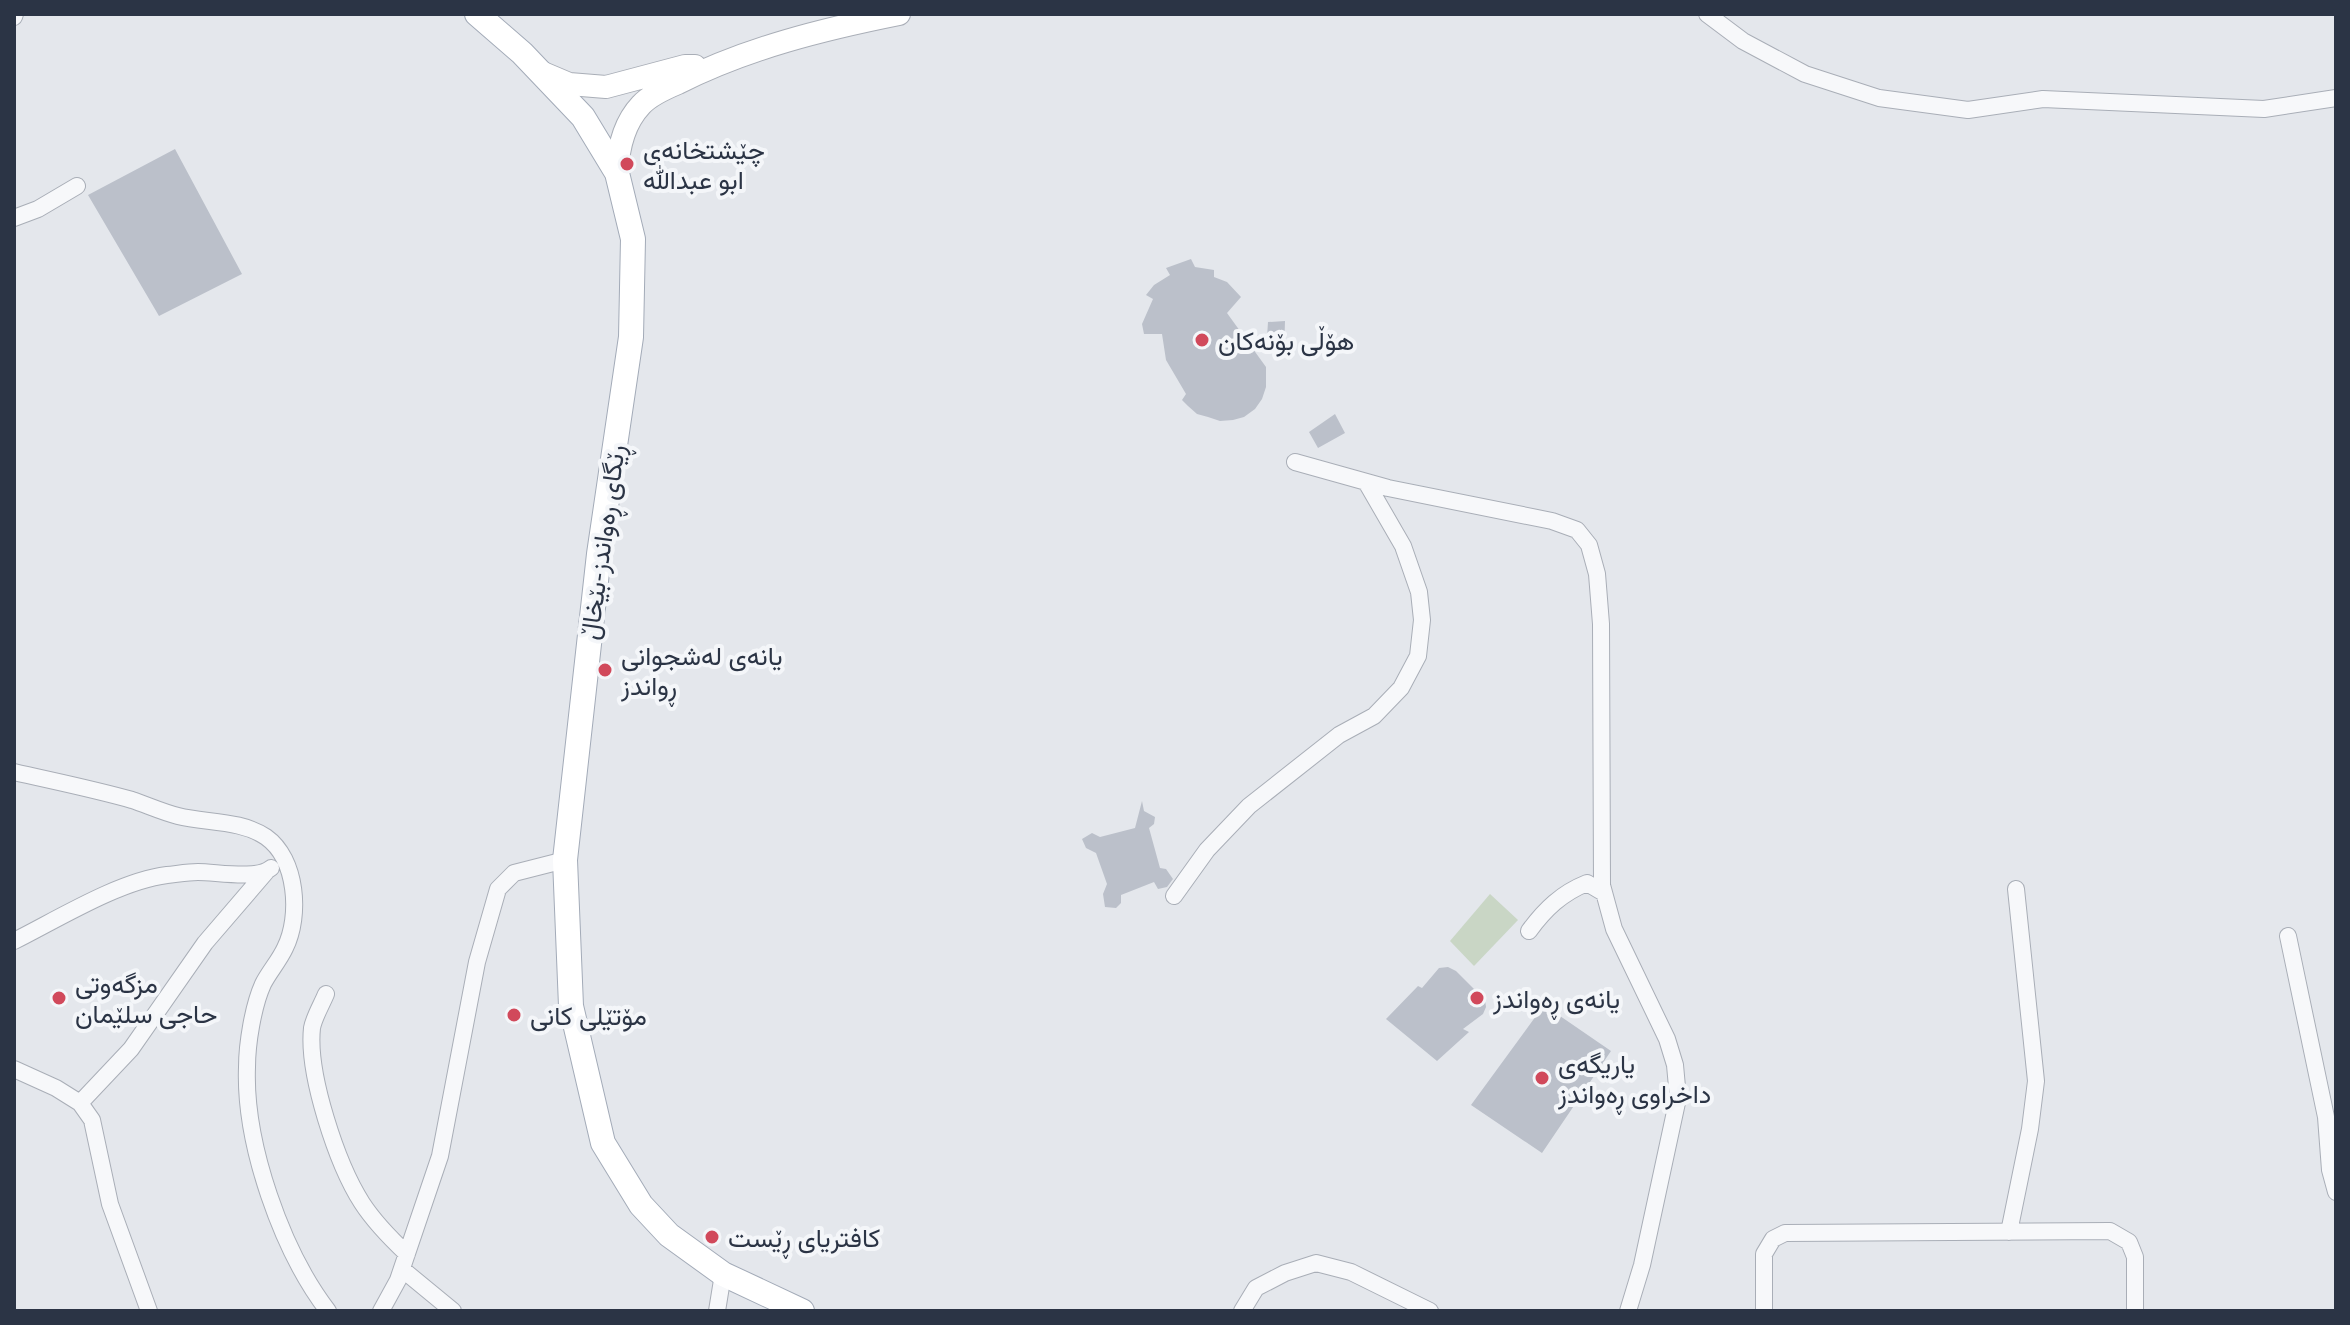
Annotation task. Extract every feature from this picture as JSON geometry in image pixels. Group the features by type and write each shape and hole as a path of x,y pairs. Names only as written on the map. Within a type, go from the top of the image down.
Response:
{"main road":[{"name":"ڕێگای ڕەواندز-بێخاڵ","path":"477,14 583,117 617,173 633,239 631,337 599,554 565,860 571,1006 603,1143 641,1205 669,1235 723,1274 802,1311"}],"street":[{"path":"617,173 622,139 642,104 709,67 833,27 899,14"},
{"path":"1707,14 1743,41 1805,74 1879,98 1968,110 2043,99 2264,109 2336,98"},
{"path":"540,72 569,84 606,87 685,66 709,67"},
{"path":"14,218 38,209 77,186"},
{"path":"1295,462 1388,488 1552,521 1577,530 1589,545 1597,574 1601,624 1602,885 1614,929 1667,1039 1675,1065 1678,1098 1642,1265 1628,1311"},
{"path":"1174,896 1207,850 1249,806 1339,735 1374,716 1401,688 1418,656 1422,620 1419,592 1403,546 1366,482"},
{"path":"14,772 132,801 178,816 241,827 266,837 284,856 294,887 293,915 287,946 263,985 253,1023 247,1067 249,1110 259,1164 277,1219 316,1296 328,1311"},
{"path":"80,1103 131,1049 205,943 266,872 284,856"},
{"path":"381,1311 404,1261 440,1156 477,962 498,889 514,873 565,860"},
{"path":"14,941 124,887 163,875 266,872"},
{"path":"1529,931 1543,912 1573,889 1587,883 1604,893"},
{"path":"2009,1232 2030,1129 2036,1081 2016,889"},
{"path":"2288,936 2326,1117 2330,1170 2336,1192"},
{"path":"326,994 312,1026 313,1058 320,1094 341,1162 361,1202 404,1261 453,1311"},
{"path":"14,1069 80,1103 92,1120 110,1204 149,1311"},
{"path":"1764,1311 1764,1254 1773,1239 1785,1233 2110,1231 2129,1242 2135,1257 2135,1311"},
{"path":"1242,1311 1256,1288 1285,1273 1316,1263 1351,1272 1430,1311"},
{"path":"717,1311 723,1274"}],"green space":[{"path":"1490,894 1518,920 1474,966 1450,941"}],"building":[{"path":"175,149 242,274 159,316 88,195"},
{"path":"1191,259 1195,267 1214,270 1214,277 1227,282 1241,297 1227,313 1266,367 1266,387 1262,399 1244,417 1220,421 1197,414 1182,400 1186,394 1166,360 1162,334 1144,334 1142,324 1153,299 1146,295 1154,285 1170,275 1166,268"},
{"path":"1285,321 1284,353 1266,352 1268,322"},
{"path":"1335,414 1345,433 1318,448 1309,432"},
{"path":"1142,801 1144,811 1155,817 1154,824 1149,828 1160,868 1166,869 1173,879 1167,887 1158,889 1154,882 1121,895 1121,903 1116,908 1105,907 1103,894 1107,884 1096,853 1086,848 1082,839 1092,833 1100,837 1135,828"},
{"path":"1448,967 1485,1000 1486,1007 1483,1014 1463,1029 1469,1032 1437,1061 1386,1019 1418,986 1422,988 1439,968"},
{"name":"یاریگەی داخراوی ڕەواندز","path":"1544,1005 1611,1051 1542,1153 1471,1105"}],"place":[{"name":"چێشتخانەی ابو عبدالله","path":"627,164"},
{"name":"هۆڵی بۆنەکان","path":"1202,340"},
{"name":"یانەی لەشجوانی ڕواندز","path":"605,670"},
{"name":"مزگەوتی حاجی سلێمان","path":"59,998"},
{"name":"یانەی ڕەواندز","path":"1477,998"},
{"name":"مۆتێلی کانی","path":"514,1015"},
{"name":"یاریگەی داخراوی ڕەواندز","path":"1542,1078"},
{"name":"کافتریای ڕێست","path":"712,1237"}]}
